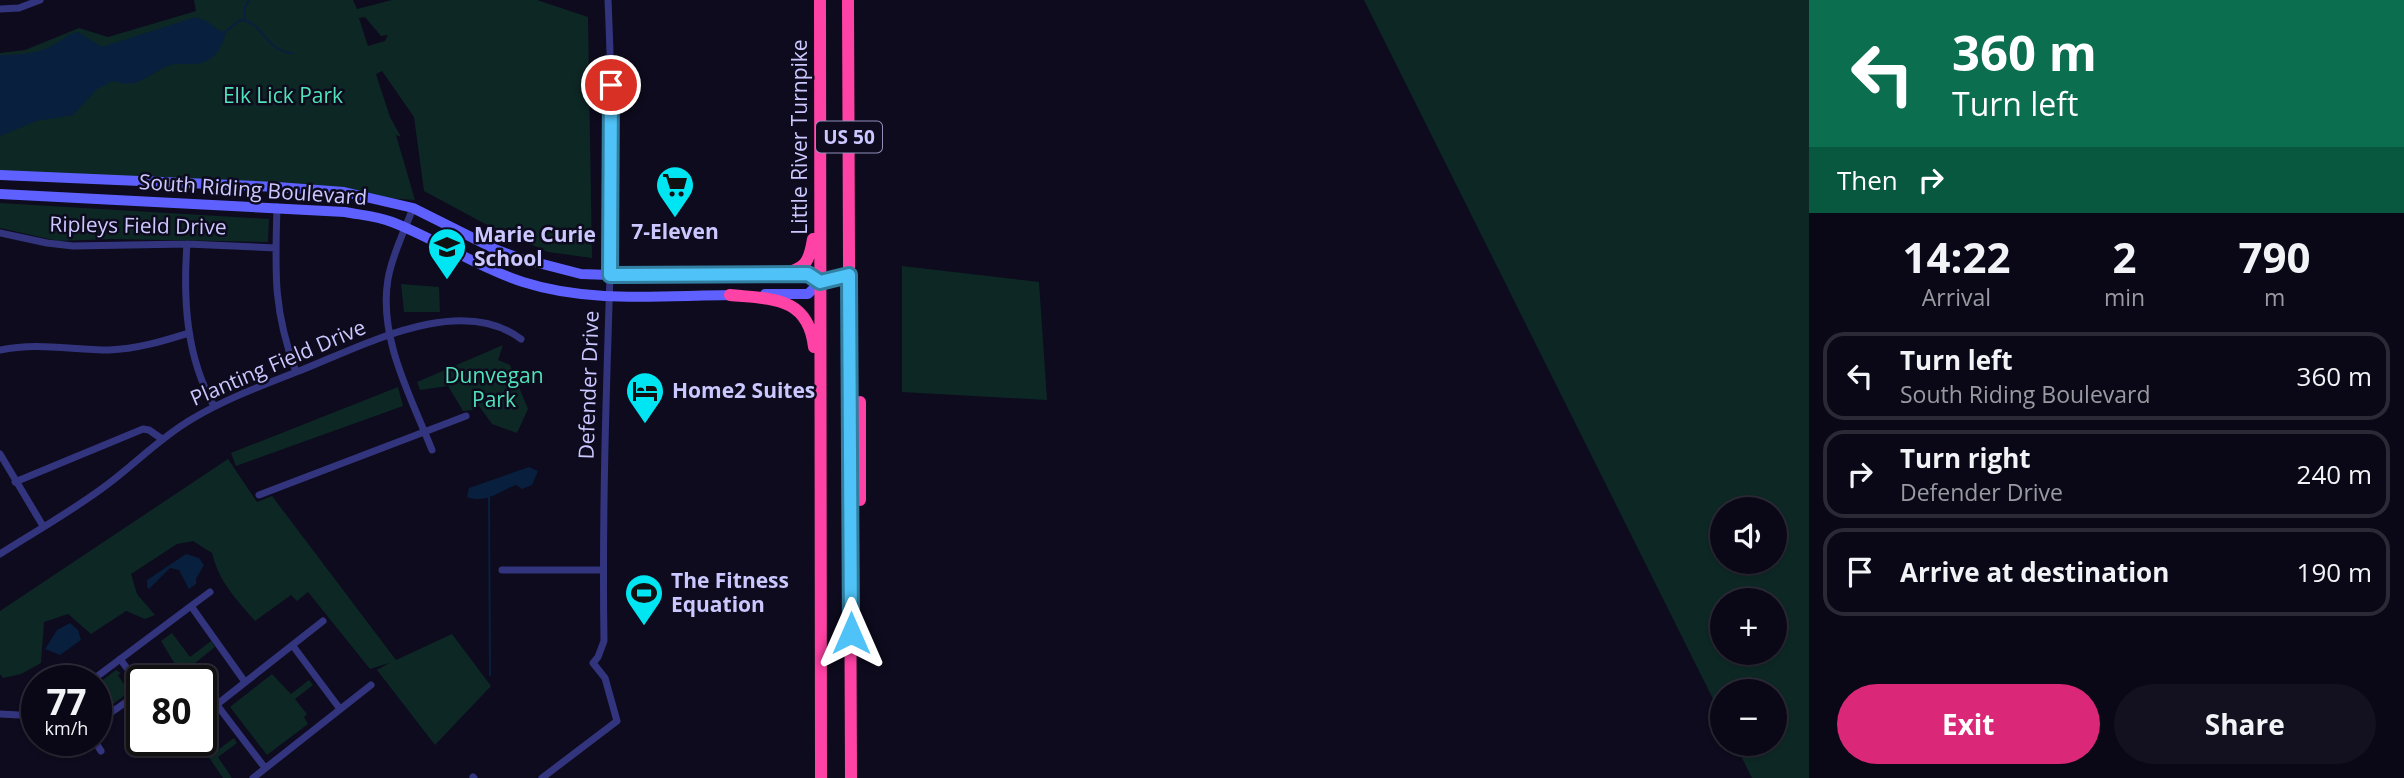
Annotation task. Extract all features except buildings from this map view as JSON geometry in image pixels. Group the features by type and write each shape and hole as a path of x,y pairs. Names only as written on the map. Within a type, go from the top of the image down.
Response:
{"highway":[{"name":"Little River Turnpike","path":"820,0 821,778"},
{"name":"US 50","path":"848,0 851,778"},
{"path":"781,275 800,268 809,260 819,204"},
{"path":"730,295 780,301 793,306 803,315 813,336 820,398"},
{"path":"851,559 859,518 860,402"}],"street":[{"path":"0,9 19,8 40,0"},
{"name":"Defender Drive","path":"554,769 617,720 605,678 593,663 604,641 603,570 612,138 608,0"},
{"name":"South Riding Boulevard","path":"0,175 309,188 344,192 388,200 413,208 519,258 581,274 808,274 820,282"},
{"name":"South Riding Boulevard","path":"0,194 345,212 389,220 524,282 609,297 808,294 820,282 849,275"},
{"path":"277,207 277,307 296,372"},
{"path":"413,208 392,261 386,309 389,335 432,450"},
{"name":"Ripleys Field Drive","path":"0,233 74,246 187,244 276,248"},
{"path":"187,244 184,284 189,333 200,374 214,406"},
{"name":"Planting Field Drive","path":"0,554 104,487 162,439 214,406 296,372 389,335 432,323 465,322 509,329 521,339"},
{"path":"0,350 41,345 101,350 129,349 189,333"},
{"path":"259,495 466,416"},
{"path":"15,482 143,429 162,439"},
{"path":"0,454 43,526"},
{"path":"502,570 603,570"},
{"path":"112,665 210,592"},
{"path":"191,606 245,682"},
{"path":"265,768 217,705 323,621"},
{"path":"293,646 340,709"},
{"path":"120,659 126,667"},
{"path":"253,778 370,685"},
{"path":"0,714 21,715"},
{"path":"542,778 554,769 559,778"}],"green space":[{"name":"Elk Lick Park","path":"194,0 353,0 357,9 392,0 537,0 588,17 592,258 548,252 489,226 424,191 414,117 382,71 376,74 390,117 401,137 396,135 415,200 0,173 0,53 25,50 79,28 108,37 196,11","holes":["365,17 381,36 388,35 385,41 368,46 359,18"]},
{"path":"1364,0 1809,0 1809,778 1752,778 1741,756 1787,756 1787,679 1710,679 1710,693"},
{"path":"0,203 269,219 268,242 111,239 58,241 0,228"},
{"path":"902,266 1039,282 1047,400 902,392"},
{"path":"401,284 439,287 440,312 404,312"},
{"name":"Dunvegan Park","path":"503,345 498,360 510,365 528,409 517,433 492,424 479,406 463,411 448,386 420,390 417,382"},
{"path":"398,387 403,406 236,466 231,453"},
{"path":"228,459 257,502 272,496 396,660 452,634 491,686 435,745 377,670 389,663 370,669 308,592 297,601 291,595 255,621 224,581 212,553 193,541 177,544 131,574 137,594 155,615 145,619 126,611 91,634 68,614 44,622 41,663 21,665 21,674 3,678 0,674 0,611"},
{"path":"172,633 190,657 211,641 215,647 195,663 196,665 175,665 161,641"},
{"path":"116,670 121,673 118,675 126,687 126,694 112,705 112,673"},
{"path":"272,674 291,694 309,680 313,685 295,699 307,714 304,717 308,724 267,755 230,707"},
{"path":"234,738 237,743 218,757 232,778 223,778 208,756 217,756 217,751"}],"water":[{"path":"196,17 220,31 226,31 221,46 211,59 197,64 168,66 136,82 113,81 97,89 73,115 36,121 0,136 0,55 38,51 78,32 102,47"},
{"path":"529,467 538,471 532,485 522,489 516,485 486,498 467,497 469,488"},
{"path":"186,554 199,558 204,565 196,584 189,589 179,570 170,568 149,589 147,587 147,580"},
{"path":"70,623 78,630 81,640 60,655 45,649 57,630"}],"waterway":[{"path":"245,19 245,7 249,0"},
{"path":"226,31 240,20 248,22 276,47 292,53"},
{"path":"489,497 490,675"}],"place":[{"name":"7-Eleven","path":"675,219"},
{"name":"Marie Curie School","path":"447,281"},
{"name":"Home2 Suites","path":"645,425"},
{"name":"The Fitness Equation","path":"644,627"}],"route":[{"path":"611,85 610,275 808,274 820,282 849,275 851,633"}]}
